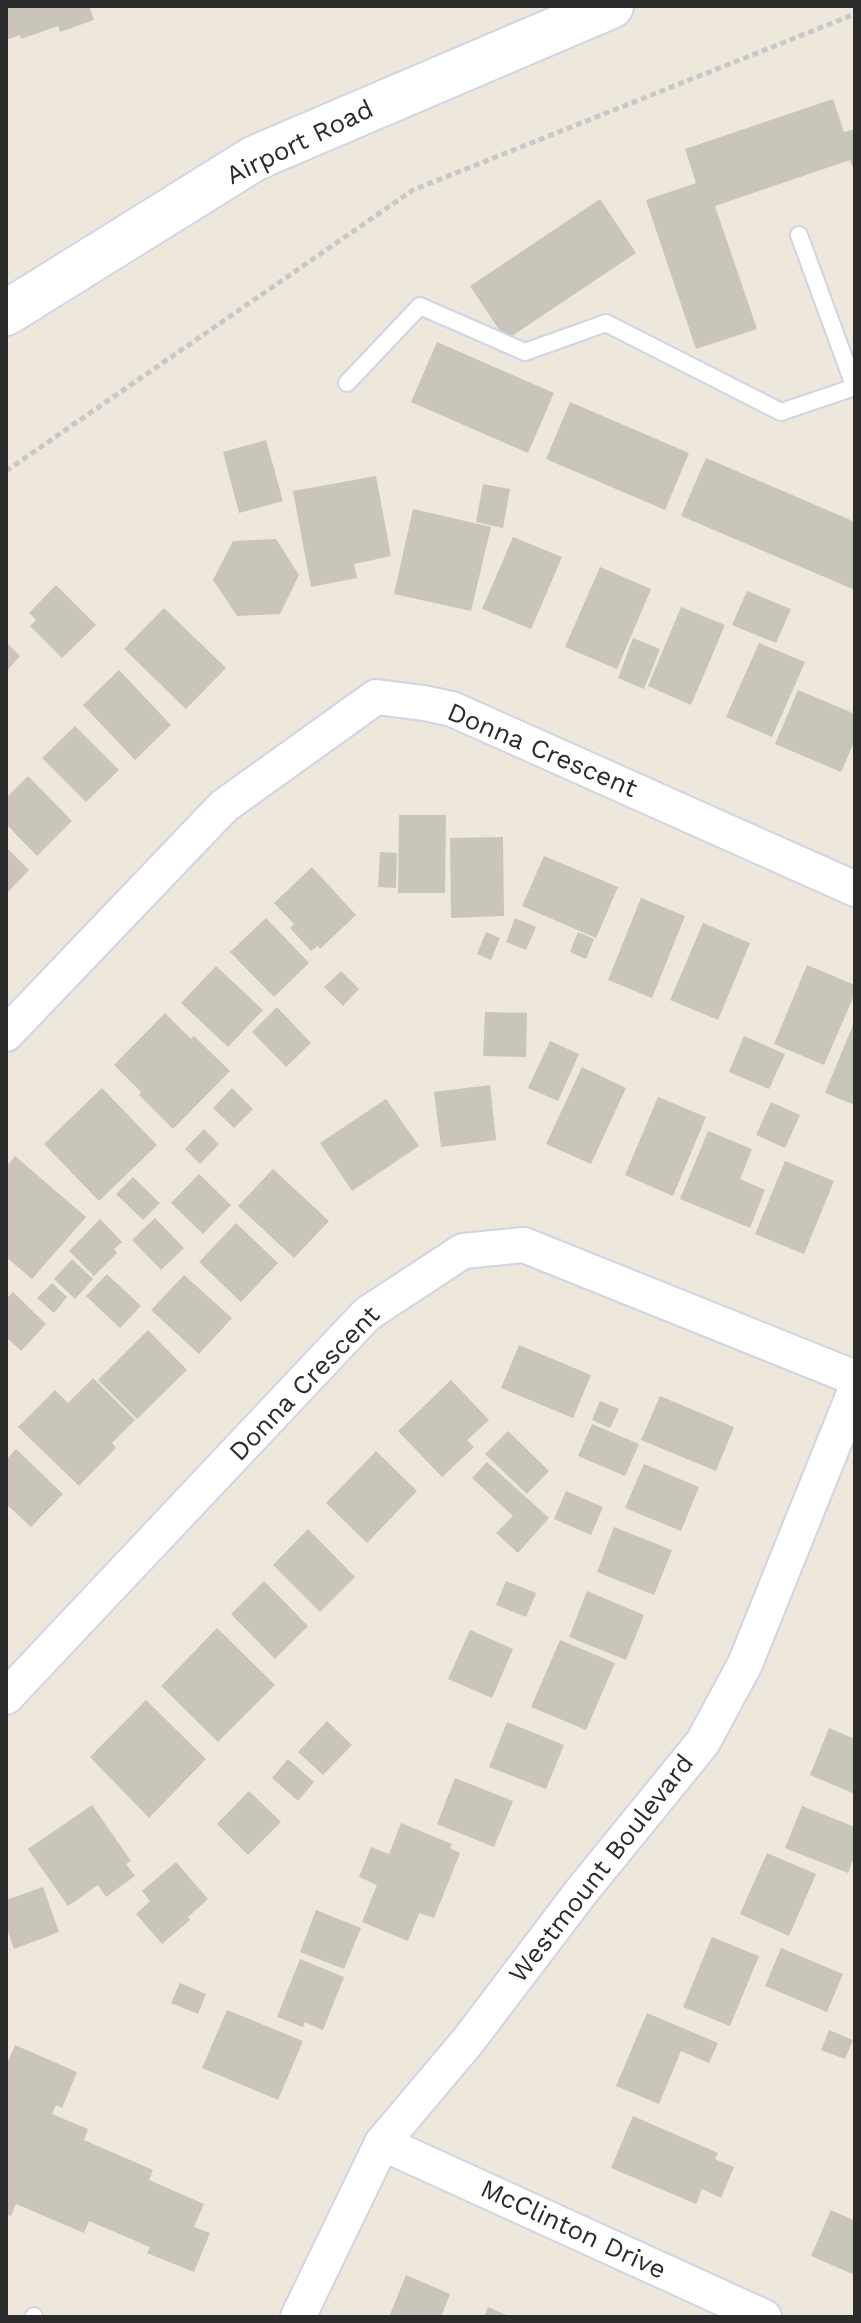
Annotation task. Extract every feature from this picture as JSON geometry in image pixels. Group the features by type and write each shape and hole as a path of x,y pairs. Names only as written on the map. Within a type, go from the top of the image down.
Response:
{"main road":[{"name":"Airport Road","path":"6,313 255,158 611,6"}],"street":[{"name":"Donna Crescent","path":"6,1034 224,806 376,697 452,709 855,889"},
{"name":"Donna Crescent","path":"6,1697 367,1314 463,1251 524,1245 855,1378"},
{"name":"Westmount Boulevard","path":"298,2317 382,2143 468,2041 581,1892 703,1742 745,1664 855,1391"},
{"name":"McClinton Drive","path":"382,2143 764,2317"}],"lane":[{"path":"347,383 420,306 525,352 606,323 781,412 855,388 799,235"}],"path":[{"path":"6,471 413,190 855,14"}],"building":[{"path":"6,6 89,6 94,20 60,32 58,26 21,39 20,35 6,40"},
{"path":"833,99 844,132 855,129 855,174 850,160 715,206 757,329 696,349 646,200 696,183 685,149"},
{"path":"600,199 636,253 506,340 470,286"},
{"path":"437,342 554,393 528,453 411,402"},
{"path":"570,402 689,453 665,510 546,459"},
{"path":"266,440 283,501 239,513 223,452"},
{"path":"706,458 855,522 855,590 681,516"},
{"path":"376,476 391,556 354,564 357,578 311,587 293,491"},
{"path":"483,484 510,489 503,528 476,522"},
{"path":"413,509 491,527 471,611 394,594"},
{"path":"513,537 562,557 531,629 482,609"},
{"path":"276,539 299,575 280,614 237,616 213,580 233,541"},
{"path":"600,567 651,589 617,669 565,647"},
{"path":"56,585 96,625 62,658 30,626 36,620 29,613"},
{"path":"747,591 791,609 776,643 732,625"},
{"path":"681,607 725,625 691,705 648,686"},
{"path":"164,608 226,668 186,709 124,649"},
{"path":"633,638 660,649 644,689 618,678"},
{"path":"6,642 20,656 6,672"},
{"path":"759,643 805,662 772,737 726,717"},
{"path":"119,670 171,725 135,760 83,705"},
{"path":"798,690 855,714 855,740 841,772 775,744"},
{"path":"75,726 119,770 86,802 42,758"},
{"path":"28,776 72,821 37,856 6,824 6,798"},
{"path":"399,815 446,815 445,893 398,893"},
{"path":"503,837 504,916 451,918 450,838"},
{"path":"6,847 29,870 6,894"},
{"path":"380,852 397,853 396,888 378,887"},
{"path":"544,856 618,887 596,938 522,906"},
{"path":"312,867 356,915 320,949 318,946 311,951 290,928 294,924 274,903"},
{"path":"641,898 685,916 652,998 608,980"},
{"path":"266,918 309,963 274,997 230,952"},
{"path":"515,918 536,927 526,950 506,942"},
{"path":"703,923 750,943 718,1020 670,1000"},
{"path":"486,932 500,938 491,960 477,954"},
{"path":"578,932 594,939 586,959 570,952"},
{"path":"807,965 855,985 855,993 824,1065 774,1044"},
{"path":"216,966 263,1010 228,1047 181,1003"},
{"path":"341,971 359,989 343,1006 324,987"},
{"path":"277,1007 311,1043 286,1067 252,1032"},
{"path":"485,1012 527,1013 526,1057 483,1056"},
{"path":"165,1013 230,1071 173,1129 114,1065"},
{"path":"855,1020 855,1105 825,1093"},
{"path":"744,1036 785,1054 769,1089 729,1072"},
{"path":"550,1041 579,1054 558,1101 528,1088"},
{"path":"582,1067 626,1088 591,1164 546,1144"},
{"path":"490,1085 496,1140 441,1147 434,1092"},
{"path":"102,1088 157,1145 99,1201 44,1144"},
{"path":"232,1088 253,1109 234,1128 213,1108"},
{"path":"658,1097 706,1117 673,1196 625,1175"},
{"path":"386,1099 419,1146 352,1191 320,1143"},
{"path":"771,1102 800,1115 785,1148 756,1135"},
{"path":"204,1129 219,1144 200,1164 185,1149"},
{"path":"708,1131 752,1149 740,1179 765,1190 750,1228 680,1199"},
{"path":"15,1156 86,1217 32,1279 6,1257 6,1167"},
{"path":"785,1161 834,1181 804,1254 755,1234"},
{"path":"273,1169 329,1221 294,1258 238,1206"},
{"path":"199,1174 231,1205 203,1234 171,1203"},
{"path":"133,1177 160,1203 143,1220 116,1194"},
{"path":"155,1218 184,1248 161,1270 132,1240"},
{"path":"100,1219 122,1242 114,1249 117,1253 94,1276 69,1251"},
{"path":"236,1223 278,1263 241,1302 199,1262"},
{"path":"72,1259 93,1279 75,1299 54,1279"},
{"path":"107,1274 141,1306 120,1328 86,1296"},
{"path":"184,1275 232,1318 199,1354 151,1310"},
{"path":"52,1283 67,1297 54,1313 37,1298"},
{"path":"13,1292 46,1324 21,1351 6,1337 6,1299"},
{"path":"148,1330 187,1370 137,1419 98,1380"},
{"path":"519,1345 591,1375 573,1418 501,1388"},
{"path":"93,1378 135,1420 112,1443 116,1448 79,1486 18,1427 55,1390 68,1403"},
{"path":"451,1380 489,1420 467,1440 474,1447 442,1477 398,1431"},
{"path":"660,1396 734,1427 716,1471 641,1440"},
{"path":"600,1401 619,1409 610,1428 592,1420"},
{"path":"592,1424 639,1444 625,1476 578,1456"},
{"path":"508,1431 549,1471 527,1494 485,1454"},
{"path":"16,1449 63,1494 31,1527 6,1504 6,1460"},
{"path":"376,1451 417,1491 367,1543 326,1503"},
{"path":"487,1462 549,1518 518,1553 496,1533 513,1516 472,1478"},
{"path":"644,1464 699,1487 681,1531 625,1508"},
{"path":"566,1491 603,1507 591,1535 554,1519"},
{"path":"614,1527 672,1550 654,1595 597,1572"},
{"path":"308,1529 355,1577 320,1612 273,1565"},
{"path":"264,1581 308,1626 275,1659 231,1614"},
{"path":"506,1581 536,1593 526,1617 496,1605"},
{"path":"587,1591 644,1615 626,1660 569,1637"},
{"path":"217,1628 275,1685 218,1742 161,1686"},
{"path":"470,1630 513,1649 492,1698 448,1679"},
{"path":"560,1640 615,1663 586,1730 531,1707"},
{"path":"146,1700 206,1759 149,1818 90,1757"},
{"path":"327,1721 352,1745 323,1775 298,1752"},
{"path":"507,1722 564,1745 546,1789 489,1767"},
{"path":"829,1728 855,1739 855,1794 810,1775"},
{"path":"288,1759 314,1782 298,1801 272,1778"},
{"path":"455,1778 513,1801 494,1847 437,1824"},
{"path":"249,1791 281,1822 248,1855 217,1824"},
{"path":"92,1805 131,1861 126,1864 135,1876 106,1897 98,1885 68,1906 28,1849"},
{"path":"802,1806 855,1827 855,1855 848,1873 785,1848"},
{"path":"401,1823 452,1844 450,1848 460,1853 434,1918 419,1913 408,1941 362,1922 377,1885 359,1877 371,1847 389,1854"},
{"path":"767,1853 816,1874 789,1936 740,1914"},
{"path":"176,1862 208,1899 188,1917 190,1920 162,1944 136,1914 150,1901 142,1891"},
{"path":"43,1887 59,1932 14,1949 6,1926 6,1900"},
{"path":"316,1910 361,1928 344,1969 300,1952"},
{"path":"712,1937 759,1956 730,2026 683,2007"},
{"path":"781,1948 843,1974 827,2012 765,1986"},
{"path":"300,1959 344,1977 323,2030 305,2022 303,2027 277,2017"},
{"path":"180,1983 206,1994 198,2014 171,2003"},
{"path":"227,2010 303,2041 278,2100 202,2068"},
{"path":"647,2013 718,2043 709,2063 681,2051 659,2104 616,2086"},
{"path":"829,2030 853,2040 845,2059 821,2050"},
{"path":"15,2045 77,2072 62,2108 56,2105 52,2114 88,2129 84,2140 153,2170 149,2180 204,2204 194,2227 210,2233 194,2272 147,2253 150,2247 89,2221 84,2233 16,2204 11,2216 6,2214 6,2066"},
{"path":"633,2116 718,2153 715,2159 734,2167 721,2198 702,2189 696,2204 611,2168"},
{"path":"831,2210 855,2221 855,2275 811,2256"},
{"path":"406,2275 450,2294 441,2317 389,2317"},
{"path":"488,2307 511,2317 484,2317"}]}
